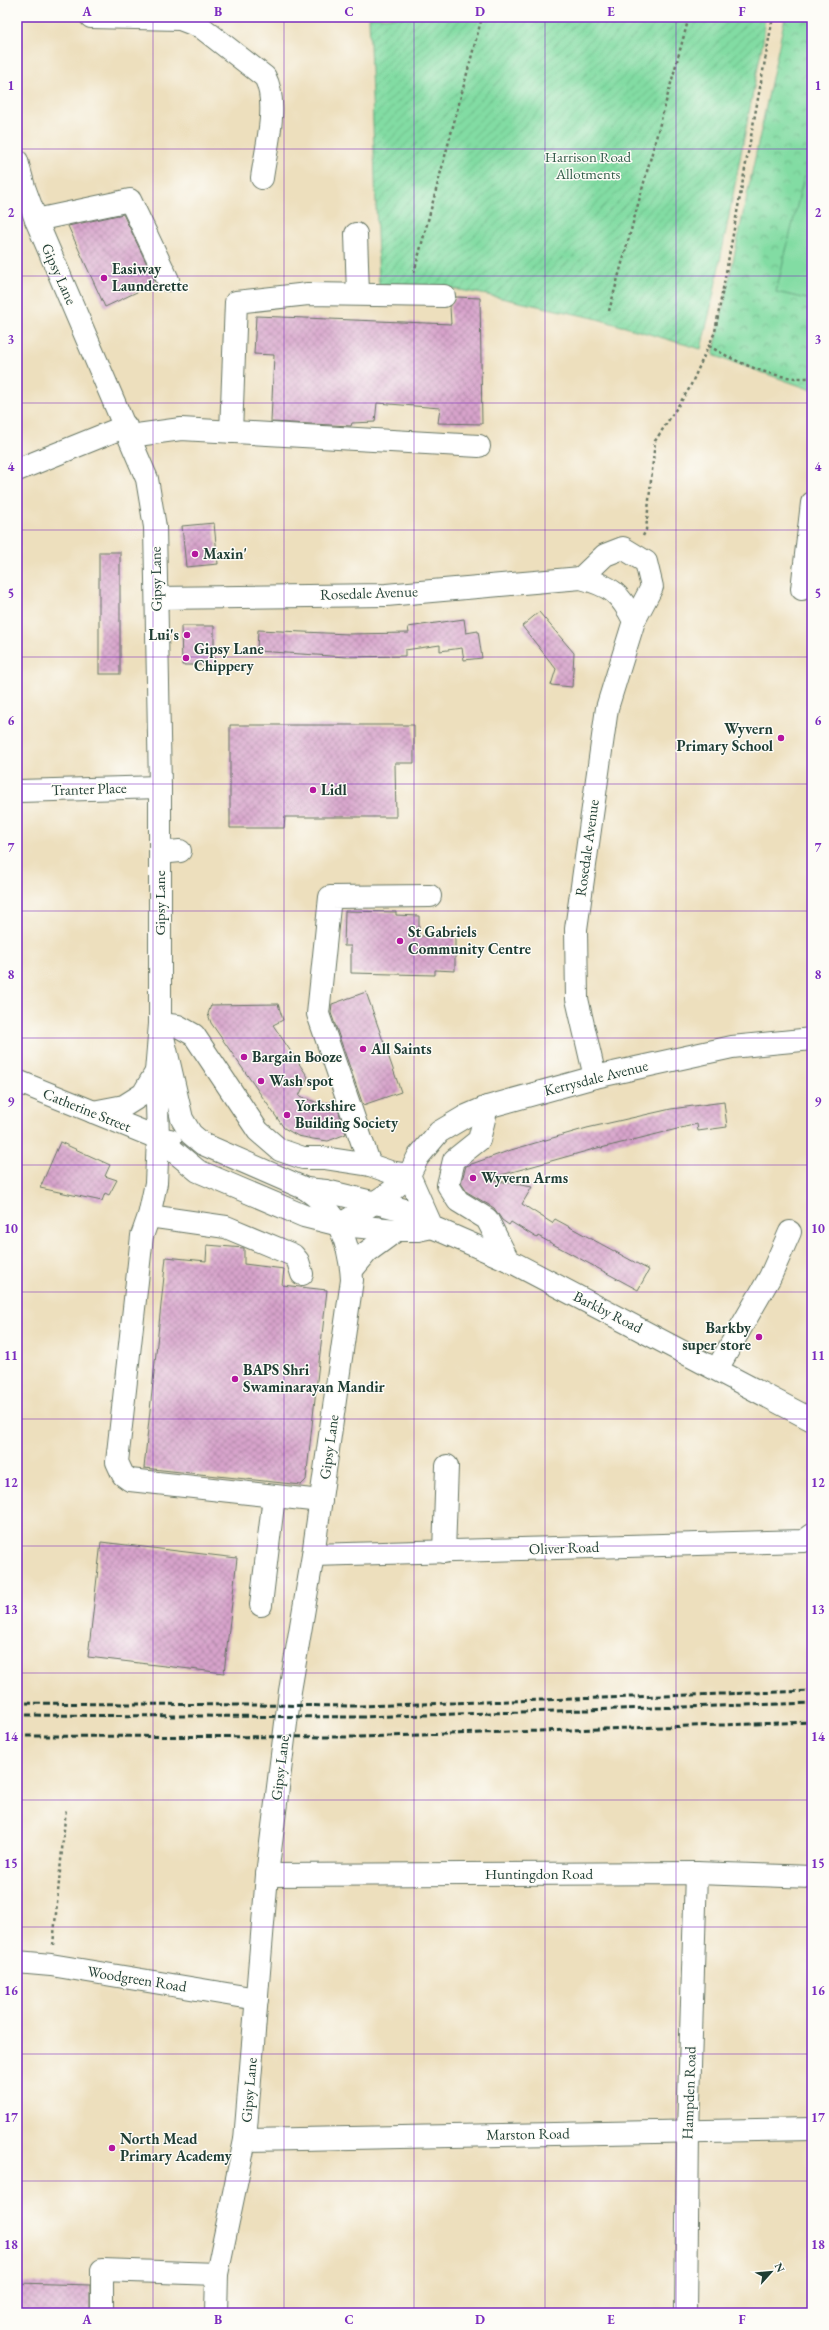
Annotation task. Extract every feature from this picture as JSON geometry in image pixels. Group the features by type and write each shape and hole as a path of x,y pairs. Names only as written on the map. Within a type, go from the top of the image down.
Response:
{"street":[{"path":"91,17 180,19 201,27 265,77 271,88 272,101 262,178"},
{"name":"Gipsy Lane","path":"17,161 24,187 36,220 128,431 147,479 155,527 160,787 170,852 156,1072 158,1138 156,1182 149,1216 142,1236 117,1462 119,1469 130,1480 274,1496"},
{"path":"36,220 130,200 168,280"},
{"path":"356,234 358,294"},
{"path":"231,432 236,302 308,294 444,296"},
{"path":"17,470 128,431 181,429 479,446"},
{"path":"802,589 812,503"},
{"path":"581,578 605,555 623,548 633,554"},
{"name":"Rosedale Avenue","path":"595,1077 577,999 576,928 607,708 634,621 652,587 646,562 633,554"},
{"name":"Rosedale Avenue","path":"156,598 386,595 581,578 598,582 623,599 634,621"},
{"name":"Tranter Place","path":"18,791 160,787"},
{"path":"370,1165 318,1014 330,898 430,896"},
{"path":"158,1138 198,1171 304,1216 340,1225 397,1230 418,1230 432,1226 409,1175 390,1172 370,1165 324,1158 303,1158 280,1150 258,1131 194,1035 178,1026 160,1024"},
{"name":"Gipsy Lane","path":"160,1024 182,1120 191,1134 203,1144 306,1189 329,1208 340,1225 352,1270 350,1297 321,1501 290,1691 267,1875 245,2140 217,2274 216,2313"},
{"name":"Kerrysdale Avenue","path":"340,1225 389,1193 409,1175 418,1157 439,1132 466,1116 487,1107 595,1077 732,1047 812,1038"},
{"path":"93,1112 124,1106 143,1094 156,1072"},
{"name":"Catherine Street","path":"17,1081 158,1138"},
{"path":"487,1107 479,1140 454,1160 448,1185 458,1201 487,1220 508,1260"},
{"path":"158,1138 203,1144"},
{"name":"Barkby Road","path":"306,1189 326,1191 405,1210 432,1226 508,1260 812,1420"},
{"path":"149,1216 226,1227 292,1255 298,1261 302,1274"},
{"path":"352,1270 367,1252 397,1230"},
{"path":"717,1369 770,1277 790,1232"},
{"path":"444,1552 447,1466"},
{"path":"261,1605 274,1496 321,1501"},
{"name":"Oliver Road","path":"313,1555 804,1541 812,1535"},
{"name":"Huntingdon Road","path":"267,1875 696,1873 812,1877"},
{"name":"Hampden Road","path":"686,2313 688,2131 696,1873"},
{"name":"Woodgreen Road","path":"17,1962 51,1965 257,1999"},
{"name":"Marston Road","path":"245,2140 812,2129"},
{"path":"102,2313 102,2270 217,2274"}],"path":[{"path":"414,273 482,17"},
{"path":"609,311 689,17"},
{"path":"633,554 646,530 655,441 689,389 715,332 772,17"},
{"path":"709,346 731,359 785,378 812,377"},
{"path":"51,1965 66,1808"}],"green space":[{"name":"Harrison Road Allotments","path":"369,17 765,17 763,41 712,302 701,349 594,318 482,294 443,287 379,285"},
{"path":"785,17 812,17 812,390 713,355"},
{"path":"812,144 812,300 776,292"}],"building":[{"path":"123,214 156,283 105,307 68,226"},
{"path":"456,297 480,298 482,424 438,423 440,408 377,403 375,422 352,423 351,426 271,422 274,355 254,354 256,316 451,324 450,307"},
{"path":"214,523 218,564 186,567 182,526"},
{"path":"99,552 120,552 120,674 99,674"},
{"path":"539,612 574,653 572,687 551,685 556,669 522,626"},
{"path":"464,619 466,633 478,631 482,658 464,660 462,648 440,651 440,645 405,650 405,656 346,657 257,651 258,630 348,634 409,633 408,627"},
{"path":"181,626 214,626 214,665 182,665"},
{"name":"Lidl","path":"230,725 414,725 414,763 395,763 396,817 285,817 284,828 230,828"},
{"name":"St Gabriels Community Centre","path":"345,911 396,912 396,915 419,916 419,936 455,936 455,971 435,970 435,975 351,973 351,946 344,946"},
{"name":"All Saints","path":"366,992 401,1092 363,1105 331,1013 332,1004"},
{"path":"278,1004 283,1020 273,1025 308,1077 299,1096 318,1103 336,1103 346,1134 328,1141 298,1136 284,1128 211,1023 208,1014 211,1005"},
{"path":"724,1102 727,1127 698,1131 697,1124 601,1147 487,1179 532,1187 522,1204 552,1223 555,1219 649,1270 638,1290 538,1236 537,1238 511,1222 509,1225 502,1220 494,1208 467,1192 461,1183 466,1166 511,1150 587,1128 671,1109"},
{"path":"60,1142 110,1165 105,1176 117,1180 109,1195 105,1193 102,1201 40,1188"},
{"name":"BAPS Shri Swaminarayan Mandir","path":"207,1245 244,1248 244,1264 284,1269 282,1285 327,1290 306,1480 301,1485 144,1468 166,1257 206,1261"},
{"path":"101,1542 237,1558 224,1673 88,1657"},
{"path":"17,2283 90,2285 90,2313 17,2313"}],"railway":[{"path":"17,1703 361,1706 812,1691"},
{"path":"17,1715 361,1717 812,1703"},
{"path":"17,1736 359,1737 812,1722"}],"place":[{"name":"Easiway Launderette","path":"104,278"},
{"name":"Maxin'","path":"195,554"},
{"name":"Lui's","path":"187,635"},
{"name":"Gipsy Lane Chippery","path":"186,658"},
{"name":"Wyvern Primary School","path":"781,738"},
{"name":"Lidl","path":"313,790"},
{"name":"St Gabriels Community Centre","path":"400,941"},
{"name":"All Saints","path":"363,1049"},
{"name":"Bargain Booze","path":"244,1057"},
{"name":"Wash spot","path":"261,1081"},
{"name":"Yorkshire Building Society","path":"287,1115"},
{"name":"Wyvern Arms","path":"473,1178"},
{"name":"Barkby super store","path":"759,1337"},
{"name":"BAPS Shri Swaminarayan Mandir","path":"235,1379"},
{"name":"North Mead Primary Academy","path":"112,2148"}]}
